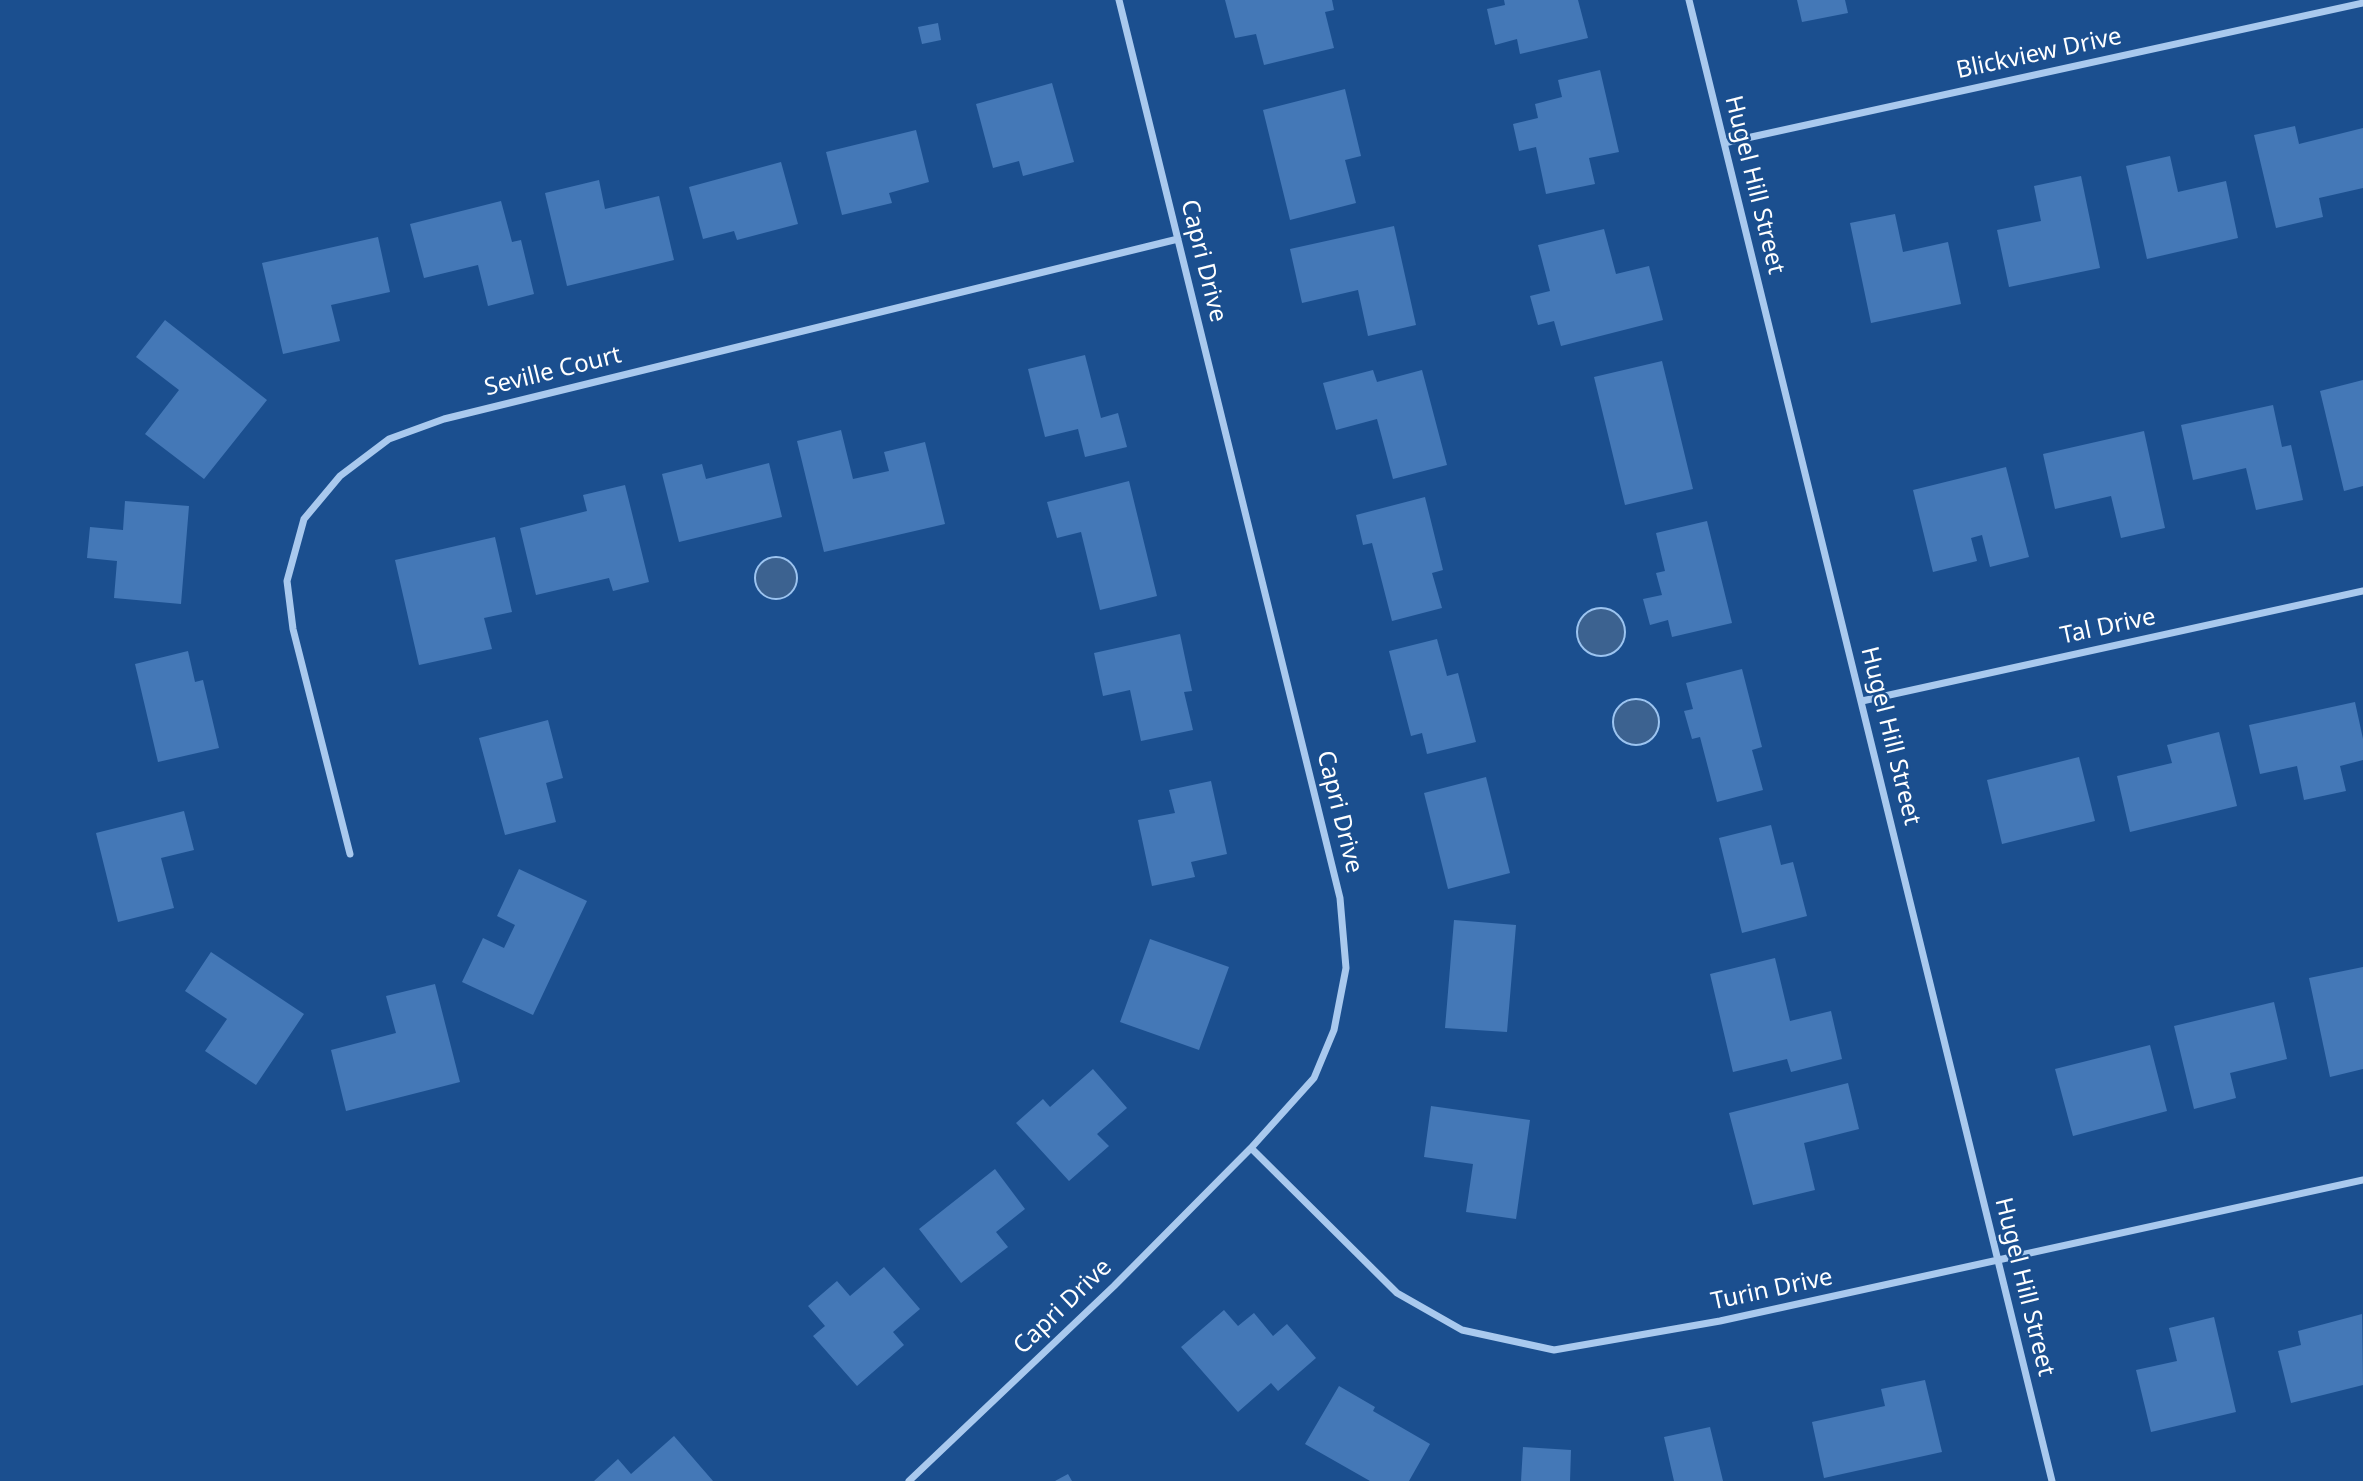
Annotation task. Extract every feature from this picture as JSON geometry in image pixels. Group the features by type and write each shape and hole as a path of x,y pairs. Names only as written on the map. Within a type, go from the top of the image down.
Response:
{"street":[{"name":"Capri Drive","path":"909,1481 1114,1286 1251,1148 1314,1078 1335,1030 1346,968 1340,898 1119,0"},
{"name":"Hugel Hill Street","path":"1689,0 2052,1481"},
{"name":"Blickview Drive","path":"1724,143 2363,3"},
{"name":"Seville Court","path":"350,854 293,629 287,581 304,519 340,476 389,439 444,419 1178,239"},
{"name":"Tal Drive","path":"1861,701 2363,591"},
{"name":"Turin Drive","path":"1251,1148 1397,1293 1462,1330 1554,1350 1720,1321 2363,1180"}],"water":[{"path":"776,557 791,563 797,578 791,593 776,599 761,593 755,578 761,563"},
{"path":"1601,608 1618,615 1625,632 1618,649 1601,656 1584,649 1577,632 1584,615"},
{"path":"1636,699 1652,706 1659,722 1652,738 1636,745 1620,738 1613,722 1620,706"}],"building":[{"path":"1225,0 1332,0 1334,10 1325,12 1334,48 1264,65 1256,34 1235,38"},
{"path":"1504,0 1578,0 1588,38 1520,54 1517,39 1495,45 1487,9 1505,5"},
{"path":"1797,0 1845,0 1848,13 1802,22"},
{"path":"938,23 941,40 922,44 918,27"},
{"path":"1600,70 1619,152 1589,158 1595,184 1546,194 1536,147 1519,151 1513,124 1538,118 1535,104 1562,97 1558,80"},
{"path":"1052,83 1074,162 1023,176 1019,161 993,168 976,104"},
{"path":"1345,89 1361,156 1345,160 1356,203 1290,220 1263,110"},
{"path":"2295,126 2299,144 2363,128 2363,188 2319,198 2323,217 2276,228 2254,135"},
{"path":"916,130 929,182 889,193 892,203 842,215 826,152"},
{"path":"2170,156 2178,192 2226,181 2238,238 2147,259 2126,166"},
{"path":"781,162 798,224 737,240 734,231 703,239 689,187"},
{"path":"2081,176 2100,268 2009,287 1997,230 2041,221 2034,186"},
{"path":"599,180 605,209 659,196 674,260 567,286 545,193"},
{"path":"501,201 512,242 521,240 534,294 488,306 478,265 424,278 410,224"},
{"path":"1895,214 1903,252 1948,242 1961,304 1871,323 1850,223"},
{"path":"1394,226 1416,325 1368,336 1358,290 1302,303 1290,249"},
{"path":"1604,229 1616,274 1649,266 1663,320 1561,346 1554,321 1538,325 1530,296 1550,291 1538,245"},
{"path":"378,237 390,292 331,305 340,341 283,354 262,263"},
{"path":"165,320 267,400 204,479 145,434 179,390 136,357"},
{"path":"1085,355 1101,418 1118,413 1127,447 1085,457 1078,429 1045,437 1028,369"},
{"path":"1662,361 1693,489 1625,505 1594,377"},
{"path":"1373,370 1377,382 1422,370 1447,465 1393,479 1377,419 1336,430 1323,383"},
{"path":"2363,380 2363,486 2344,491 2320,391"},
{"path":"2273,405 2282,447 2291,445 2303,500 2256,510 2246,468 2193,480 2181,425"},
{"path":"841,430 853,479 889,471 884,452 925,442 945,524 824,552 797,441"},
{"path":"2144,431 2165,528 2121,538 2111,496 2055,509 2043,454"},
{"path":"769,463 782,517 679,542 662,474 702,464 706,479"},
{"path":"2006,467 2029,557 1990,567 1982,535 1971,538 1977,561 1933,572 1913,490"},
{"path":"1129,481 1157,596 1100,610 1081,532 1057,538 1047,502"},
{"path":"625,485 649,582 613,591 609,578 536,595 520,528 587,511 583,495"},
{"path":"1425,497 1443,570 1432,573 1442,608 1392,621 1372,543 1363,545 1356,515"},
{"path":"125,501 189,506 181,604 114,598 117,561 87,558 90,527 123,530"},
{"path":"1707,521 1732,623 1672,637 1668,620 1650,625 1643,599 1662,595 1656,573 1665,571 1656,533"},
{"path":"495,537 512,612 484,618 492,649 419,665 395,560"},
{"path":"1180,634 1192,691 1184,692 1193,730 1141,741 1130,690 1103,696 1094,653"},
{"path":"1437,639 1447,676 1458,673 1476,742 1427,754 1422,733 1411,736 1389,651"},
{"path":"188,651 195,682 203,680 219,748 158,762 135,664"},
{"path":"1742,669 1762,747 1752,750 1763,790 1717,802 1700,737 1692,739 1684,711 1693,709 1686,683"},
{"path":"2355,702 2363,739 2363,760 2340,766 2346,791 2304,800 2297,766 2260,774 2249,725"},
{"path":"548,720 563,778 546,783 556,822 505,835 479,738"},
{"path":"2219,732 2237,806 2130,832 2117,776 2172,763 2167,745"},
{"path":"2079,757 2095,821 2002,844 1987,780"},
{"path":"1486,777 1510,873 1448,889 1424,793"},
{"path":"1211,781 1227,854 1191,862 1195,877 1152,886 1138,820 1175,813 1169,790"},
{"path":"184,811 194,850 161,858 174,908 118,922 96,833"},
{"path":"1771,825 1781,865 1793,862 1807,916 1742,933 1719,838"},
{"path":"519,869 587,901 533,1015 462,982 483,938 504,948 515,925 497,916"},
{"path":"1454,920 1516,925 1507,1032 1445,1028"},
{"path":"1150,939 1229,967 1199,1050 1120,1022"},
{"path":"211,952 304,1014 256,1085 205,1051 227,1019 185,991"},
{"path":"1775,958 1790,1021 1831,1011 1842,1059 1791,1072 1787,1059 1733,1072 1710,974"},
{"path":"2363,967 2363,1069 2330,1077 2309,978"},
{"path":"435,984 460,1082 346,1111 331,1050 396,1033 386,996"},
{"path":"2274,1002 2287,1059 2230,1073 2236,1098 2194,1109 2174,1026"},
{"path":"2150,1045 2167,1111 2073,1136 2055,1069"},
{"path":"1093,1069 1127,1108 1097,1134 1109,1146 1069,1181 1016,1123 1043,1099 1050,1107"},
{"path":"1848,1083 1859,1129 1804,1143 1815,1190 1753,1205 1729,1113"},
{"path":"1431,1106 1530,1120 1516,1219 1466,1212 1473,1164 1424,1157"},
{"path":"995,1169 1025,1209 996,1232 1008,1247 961,1283 919,1229"},
{"path":"884,1267 920,1309 893,1332 904,1345 857,1386 813,1336 825,1326 808,1306 837,1281 850,1296"},
{"path":"1224,1310 1238,1326 1254,1313 1273,1336 1287,1324 1316,1358 1278,1391 1271,1383 1238,1412 1181,1347"},
{"path":"2362,1314 2363,1385 2291,1403 2278,1351 2301,1345 2298,1331"},
{"path":"2214,1317 2236,1412 2151,1432 2136,1370 2177,1361 2169,1328"},
{"path":"1925,1380 1942,1452 1824,1478 1812,1422 1885,1406 1881,1389"},
{"path":"1339,1386 1375,1407 1373,1411 1430,1444 1409,1481 1370,1481 1305,1444"},
{"path":"1710,1427 1723,1481 1674,1481 1664,1437"},
{"path":"674,1436 713,1481 594,1481 618,1459 631,1474"},
{"path":"1523,1447 1571,1450 1570,1481 1521,1481"},
{"path":"1068,1474 1072,1481 1055,1481"}]}
